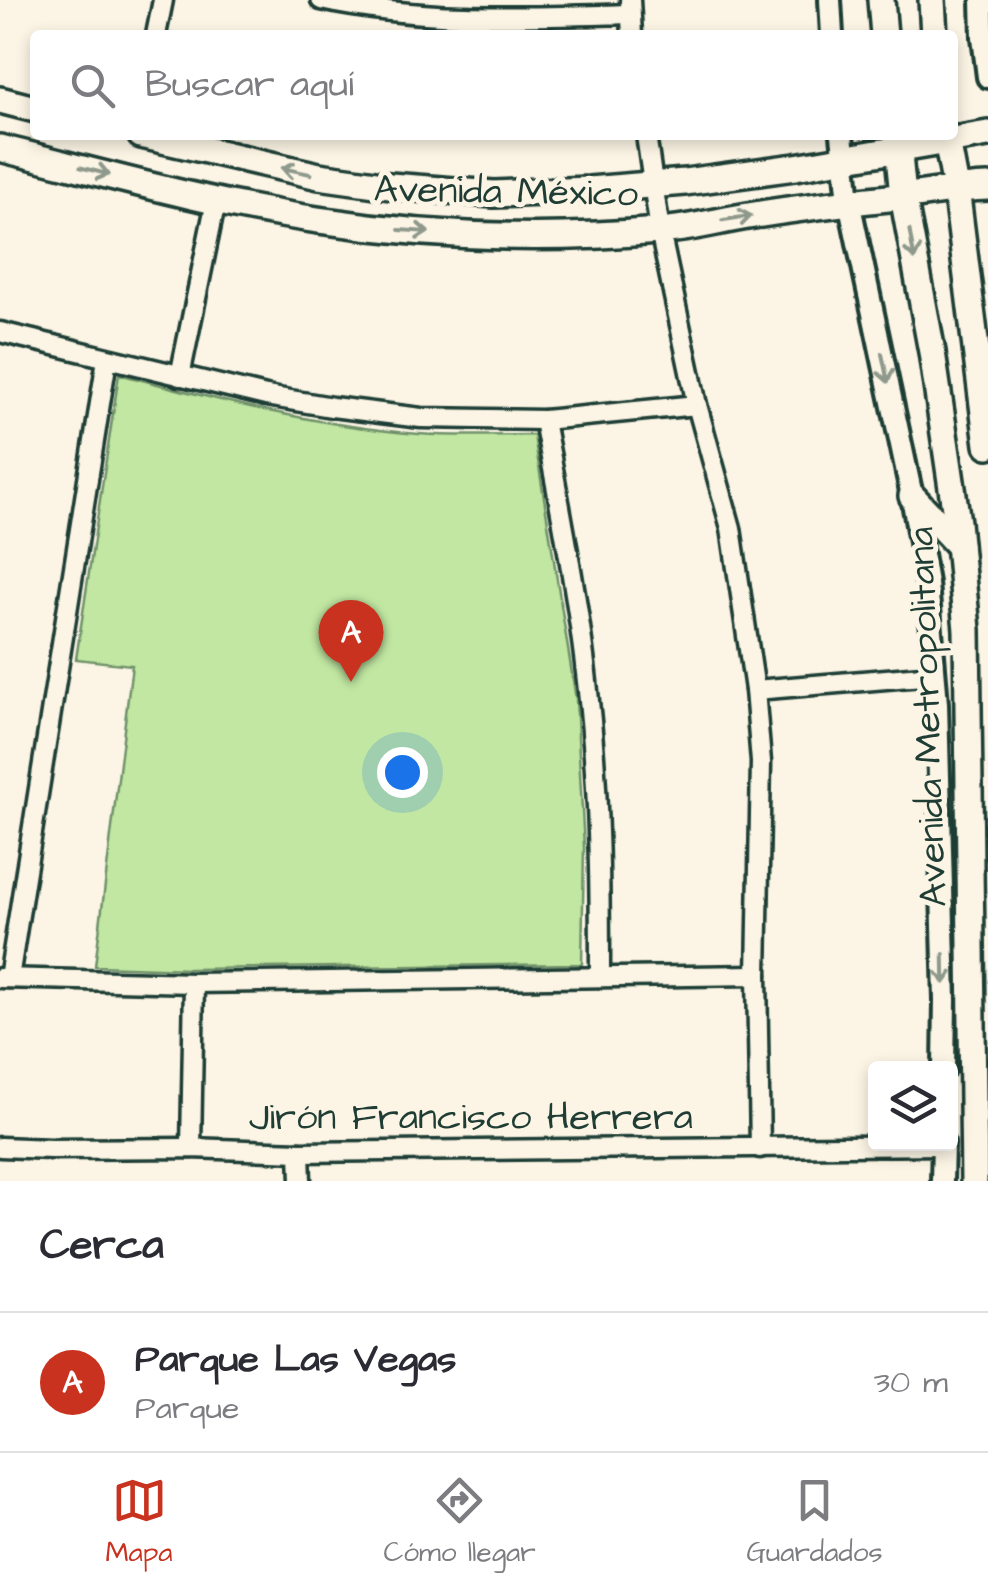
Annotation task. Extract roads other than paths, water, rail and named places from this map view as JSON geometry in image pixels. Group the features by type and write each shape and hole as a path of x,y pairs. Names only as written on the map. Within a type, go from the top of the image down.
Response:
{"main road":[{"path":"881,0 884,30"},
{"path":"932,0 934,30"},
{"path":"0,100 30,108"},
{"name":"Avenida México","path":"958,136 988,134"},
{"name":"Avenida México","path":"162,140 318,176 494,194 652,185 795,167 843,146 898,142"},
{"path":"947,140 988,445"},
{"name":"Avenida Metropolitana","path":"898,142 903,196 932,352 968,630 974,1181"},
{"name":"Avenida México","path":"0,148 216,201 317,220 475,236 660,231 849,201 988,187"},
{"path":"912,496 959,546"}],"street":[{"path":"157,30 163,0"},
{"path":"321,0 362,9 421,7 555,16 630,7"},
{"path":"830,0 832,30"},
{"path":"982,0 988,76"},
{"path":"647,140 660,231 697,405 731,528 755,690 761,780 757,975 760,1148"},
{"name":"Avenida Metropolitana","path":"843,146 849,201 928,583 938,704 944,1061"},
{"path":"180,376 216,201"},
{"path":"0,332 266,396 422,418 544,420 697,405"},
{"path":"107,359 5,978 194,983 757,975"},
{"path":"544,420 590,703 599,852 600,976"},
{"path":"755,690 934,675"},
{"path":"191,1148 194,983"},
{"name":"Jirón Francisco Herrera","path":"0,1147 300,1152 868,1146"},
{"path":"942,1181 943,1151"},
{"path":"300,1152 301,1181"}],"place":[{"name":"Parque Las Vegas","path":"351,682"}]}
